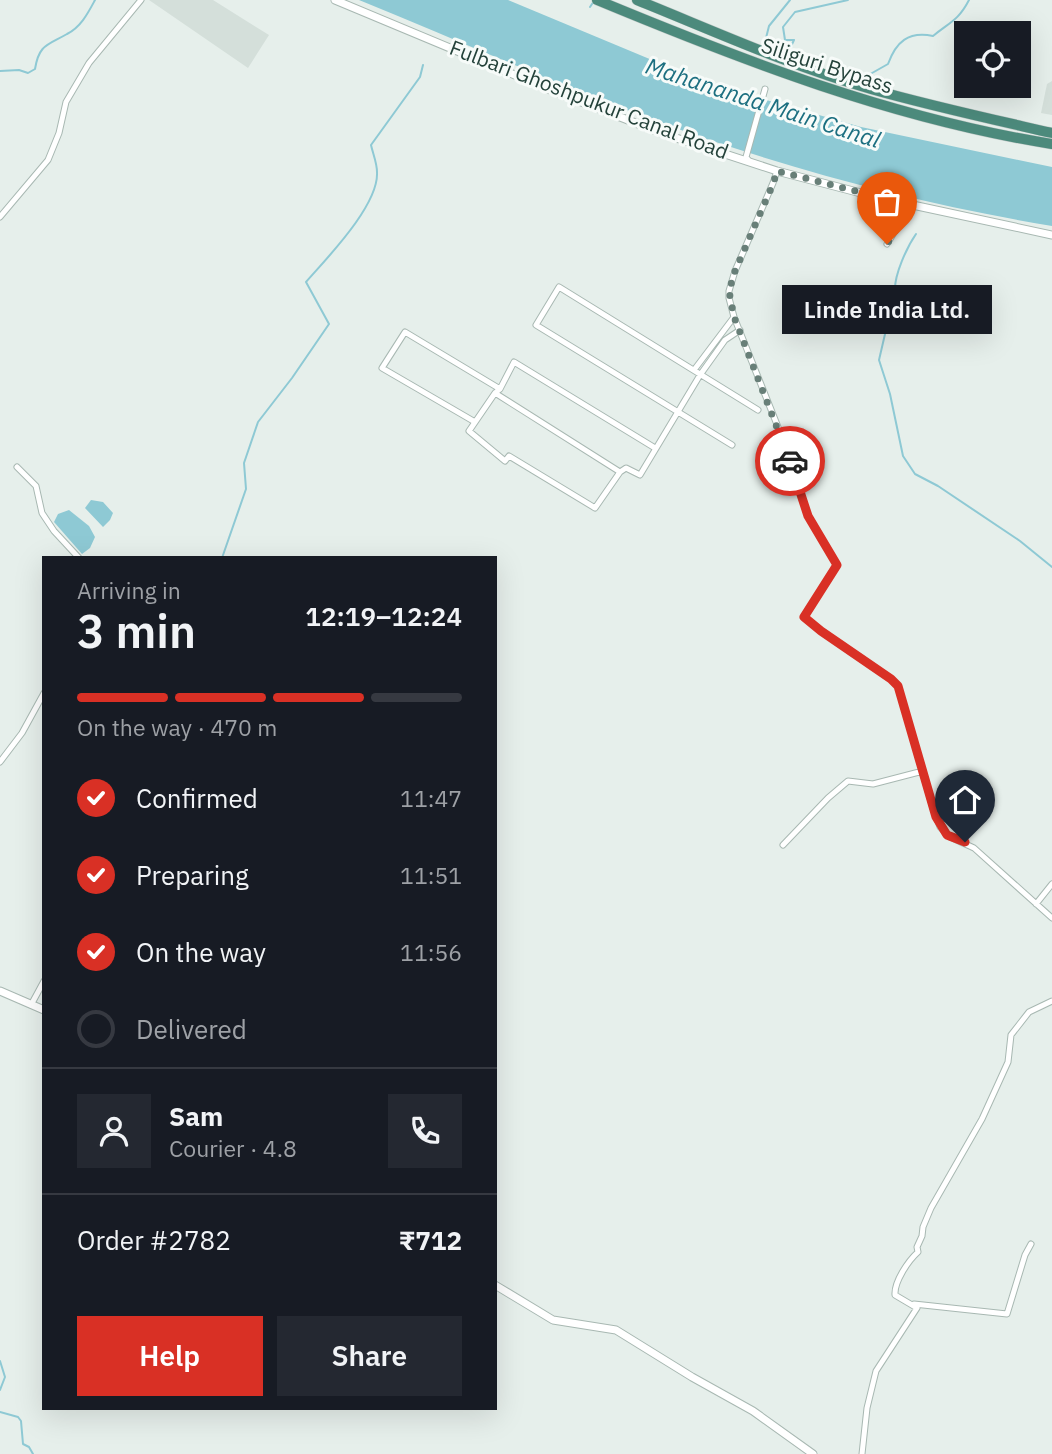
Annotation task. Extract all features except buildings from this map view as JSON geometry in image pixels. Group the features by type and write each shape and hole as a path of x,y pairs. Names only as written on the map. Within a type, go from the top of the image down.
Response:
{"highway":[{"path":"637,0 791,62 869,88 1052,133"},
{"name":"Siliguri Bypass","path":"603,1 762,65 845,94 937,121 996,135 1052,144"}],"street":[{"path":"0,217 48,159 59,133 66,102 89,63 141,0"},
{"name":"Fulbari Ghoshpukur Canal Road","path":"335,0 664,134 748,159 777,171 911,205 1052,235"},
{"path":"748,159 765,92"},
{"path":"777,171 731,282 729,298 782,437 808,516 837,565 804,617 898,686 932,805 942,830 950,837 974,848 1052,918"},
{"path":"887,244 911,205"},
{"path":"732,445 536,325 559,287 758,410"},
{"path":"694,370 734,317"},
{"path":"656,448 514,362 469,431 505,461 509,456 595,508 620,472 626,468 639,475 725,340 740,330"},
{"path":"475,422 382,368 405,332 620,472"},
{"path":"17,467 36,485 42,513 54,531 77,556"},
{"path":"0,762 22,733 42,697"},
{"path":"783,845 848,781 873,784 923,771"},
{"path":"1036,904 1052,884"},
{"path":"31,1005 42,985"},
{"path":"0,991 42,1009"},
{"path":"862,1454 869,1395 876,1371 917,1308 895,1295 894,1290 918,1252 917,1247 931,1208 982,1119 1008,1062 1013,1030 1029,1012 1052,1001"},
{"path":"912,1304 1007,1314 1025,1255 1031,1244"},
{"path":"497,1286 553,1320 616,1330 753,1411 813,1454"}],"shaded area":[{"path":"149,0 213,0 269,35 248,68"},
{"path":"1052,81 1052,115 1041,113 1047,84"}],"water":[{"name":"Mahananda Main Canal","path":"359,0 508,0 688,75 756,97 861,127 1052,167 1052,226 899,195 797,168 697,136 539,75"},
{"path":"91,500 103,502 113,513 103,527 85,508"},
{"path":"69,510 89,526 95,537 90,548 82,554 54,522 58,514"}],"waterway":[{"path":"0,71 19,70 28,73 35,69 42,50 76,28 95,0"},
{"path":"780,52 780,49 766,38 769,26 790,0"},
{"path":"786,57 794,40 785,40 783,27 795,12 848,0"},
{"path":"865,77 888,64 904,40 917,35 933,36 957,17 969,0"},
{"path":"590,7 594,1"},
{"path":"223,556 246,489 244,463 258,422 329,324 306,282 350,230 370,200 377,172 371,145 420,77 423,65"},
{"path":"916,234 899,269 879,360 890,394 903,456 915,474 938,486 1020,541 1052,567"},
{"path":"0,1361 5,1377 0,1390"},
{"path":"0,1412 18,1417 21,1421 23,1444 29,1447 33,1454"}],"way so far":[{"path":"790,461 734,317 729,291 777,171 911,205 898,221 887,244"}],"place":[{"name":"Linde India Ltd.","path":"887,244"}],"route":[{"path":"790,461 808,516 837,565 804,617 898,686 940,827 950,837 965,842"}]}
